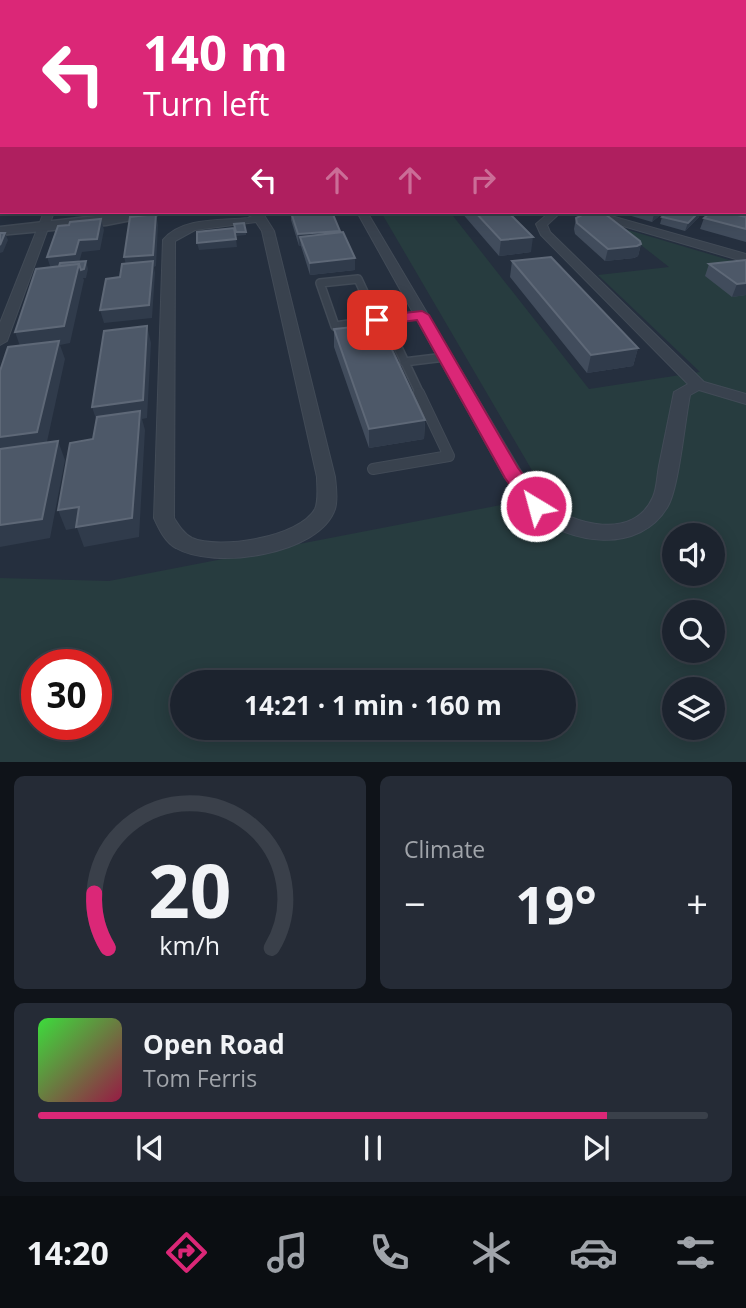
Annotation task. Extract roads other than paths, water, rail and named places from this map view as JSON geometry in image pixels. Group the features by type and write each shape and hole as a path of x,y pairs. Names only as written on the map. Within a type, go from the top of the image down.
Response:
{"street":[{"path":"0,224 103,214"},
{"path":"0,231 46,220 106,221 142,214"},
{"path":"363,214 512,473 536,506 568,527 595,533 638,527 650,517 662,501 682,392 698,385"},
{"path":"554,214 541,224 545,233 698,385 746,399"},
{"path":"593,214 746,258"},
{"path":"258,215 268,231 326,477 326,500 324,512 316,523 299,534 274,543 226,551 203,549 185,544 173,535 164,518 169,240 173,234 187,229 244,222 258,215"},
{"path":"0,341 46,220"}],"lane":[{"path":"377,320 359,279 320,283 335,326 422,315"},
{"path":"373,469 449,456 394,339"},
{"path":"404,362 445,357"}]}
